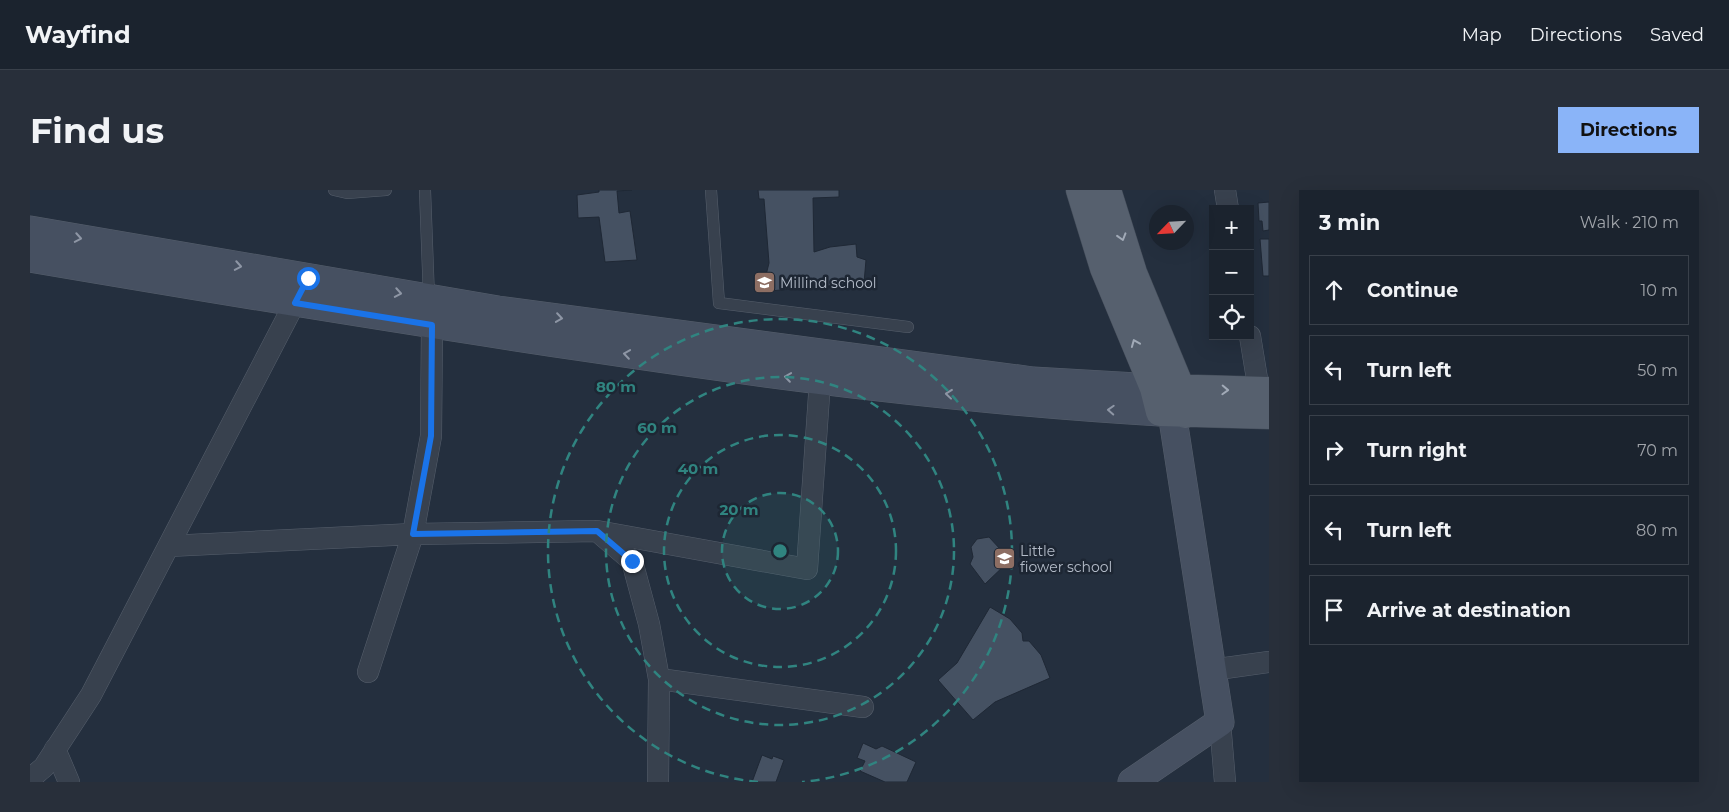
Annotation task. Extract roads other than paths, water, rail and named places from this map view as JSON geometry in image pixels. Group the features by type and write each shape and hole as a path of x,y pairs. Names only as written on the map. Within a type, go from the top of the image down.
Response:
{"main road":[{"path":"1080,190 1104,268 1170,403"},
{"path":"1107,190 1170,403"},
{"path":"1170,403 1266,399"}],"street":[{"path":"1225,190 1227,205"},
{"path":"30,230 308,278 431,312 820,381 1085,408 1170,403"},
{"path":"30,258 295,303 431,312 498,310 1033,381 1170,403"},
{"path":"30,779 44,767 91,695 308,278"},
{"path":"368,672 413,534 431,436 431,312"},
{"path":"1251,340 1266,399"},
{"path":"170,546 413,534 597,531 807,569 820,381"},
{"path":"1170,403 1220,722 1225,782"},
{"path":"597,531 632,561 649,624 659,679 658,782"},
{"path":"1211,670 1269,662"},
{"path":"659,679 863,706"},
{"path":"1132,782 1220,722"},
{"path":"55,749 69,782"}],"lane":[{"path":"334,190 347,194 386,190"},
{"path":"425,190 431,312"},
{"path":"711,190 719,303 908,327"}],"place":[{"name":"Millind school","path":"764,283"},
{"name":"Little fiower school","path":"1004,559"}]}
